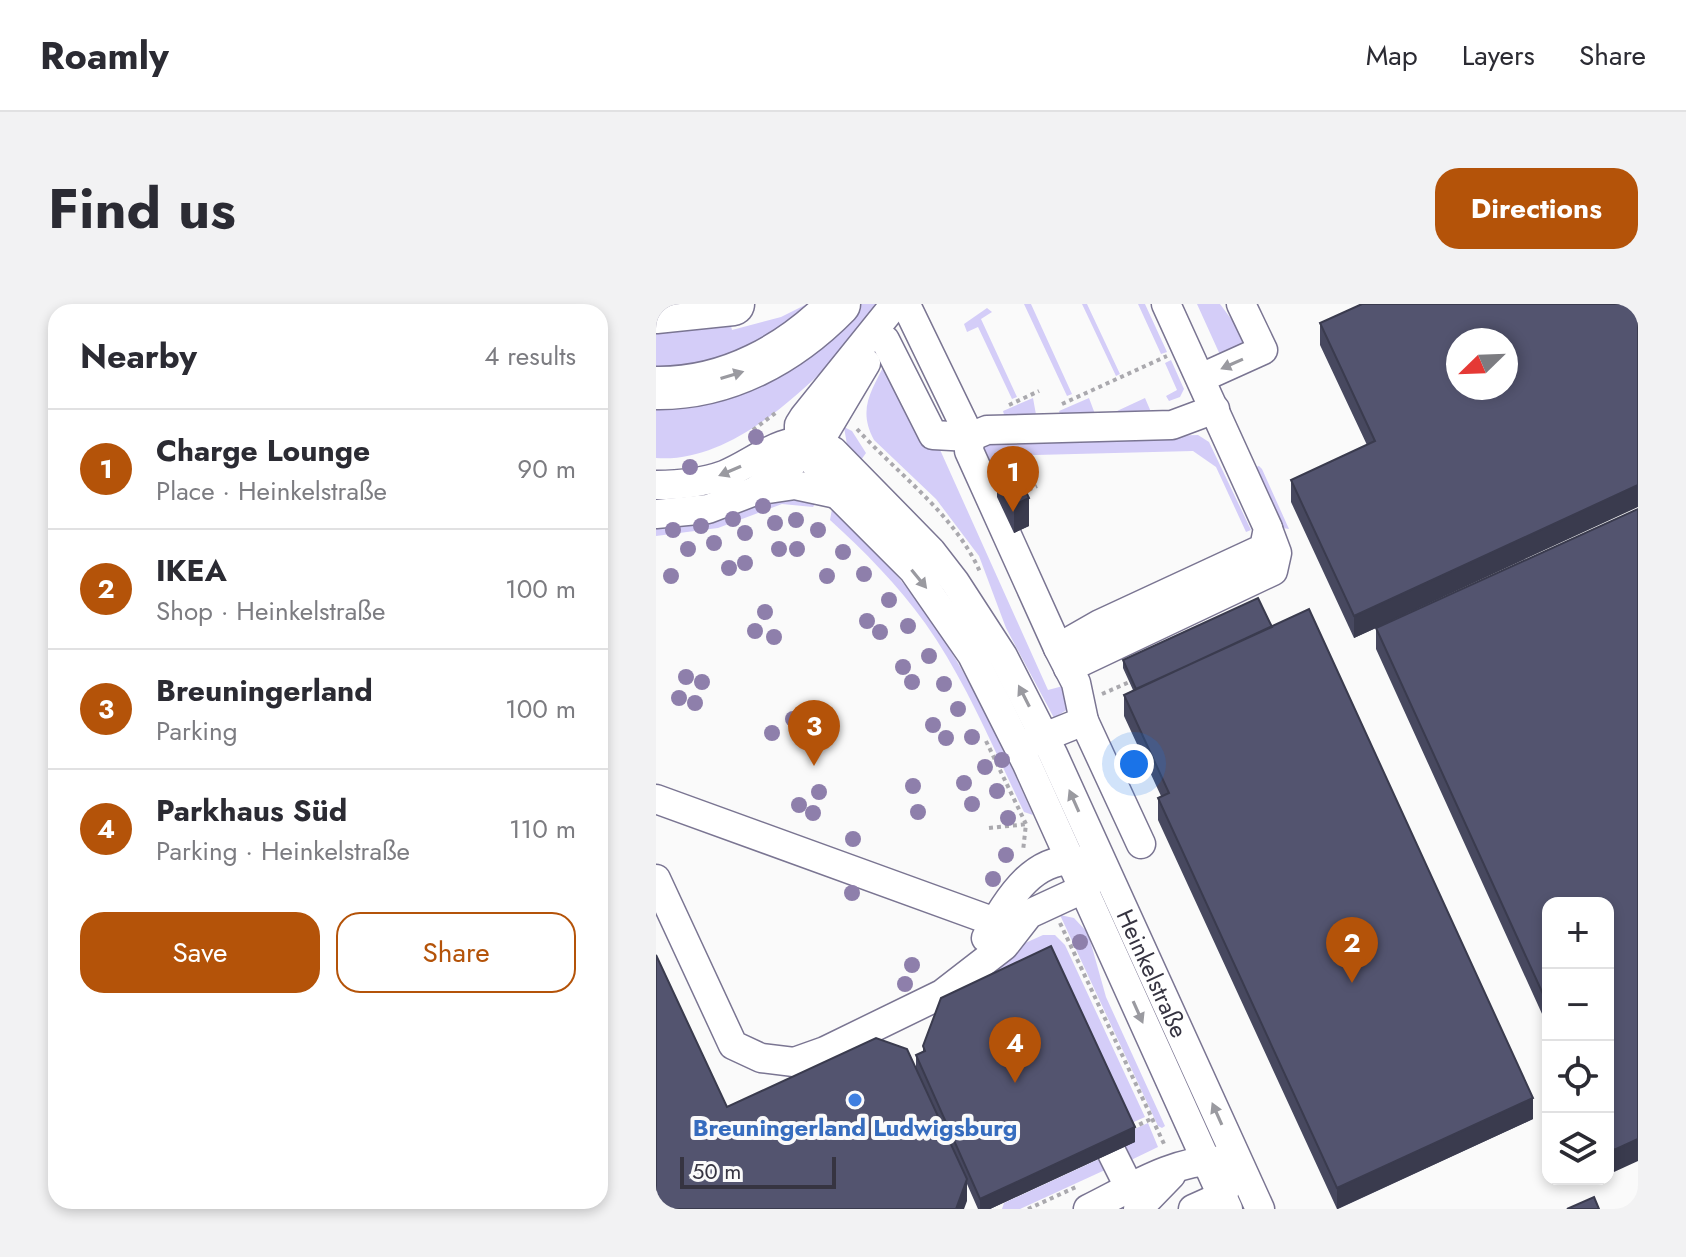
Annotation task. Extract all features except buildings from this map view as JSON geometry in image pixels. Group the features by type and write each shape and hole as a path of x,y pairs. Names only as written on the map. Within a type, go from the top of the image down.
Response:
{"highway":[{"path":"656,312 733,304"},
{"path":"656,388 700,385 743,372 782,352 816,328 839,304"}],"street":[{"path":"1063,658 1100,624 1264,548 1268,528 1166,304"},
{"path":"1201,378 1263,350 1241,304"},
{"path":"900,319 933,435 957,437 987,430 1172,425 1215,409"},
{"path":"900,319 957,437 969,451 1076,683 1084,721 1141,844"},
{"path":"809,445 799,425 804,417 900,319"},
{"path":"656,485 710,479 778,446 809,445"},
{"path":"755,491 809,445"},
{"name":"Heinkelstraße","path":"809,445 837,494 913,570 945,611 1032,742 1103,866 1260,1209"},
{"name":"Heinkelstraße","path":"809,445 907,524 955,582 1003,656 1069,858 1225,1202"},
{"path":"656,514 708,509 755,491 795,485 837,494"},
{"path":"1032,742 1084,721"},
{"path":"656,799 995,922"},
{"path":"656,879 733,1045 761,1058 794,1062 825,1051 942,994 964,978 1004,946 1029,914 1083,889 1103,866 1069,858 1033,872 995,922 964,978"},
{"path":"1112,1153 1141,1204"},
{"path":"1088,1209 1141,1204 1177,1168 1205,1160 1239,1162 1225,1202 1193,1209"}],"path":[{"path":"1060,404 1173,353"},
{"path":"1004,407 1039,391"},
{"path":"857,429 939,514 971,553"},
{"path":"1015,496 1037,486"},
{"path":"982,732 1026,824 1023,853 1033,872"},
{"path":"989,828 1026,824"},
{"path":"1050,904 1177,1168"},
{"path":"1129,1129 1151,1119"}],"shaded area":[{"path":"807,304 815,304 741,355 656,375 656,333 731,326 732,330 781,317"},
{"path":"852,304 884,304 839,354 783,406 721,445 688,456 656,458 656,400"},
{"path":"1024,304 1031,304 1072,394 1067,396"},
{"path":"1082,304 1087,304 1120,374 1116,376"},
{"path":"1138,304 1145,304 1167,352 1161,354"},
{"path":"1197,304 1220,304 1249,343 1221,357"},
{"path":"987,308 992,312 981,319 1017,397 1012,399 978,327 967,332 964,324"},
{"path":"1171,360 1184,389 1180,397 1169,401 1166,396 1177,390 1165,363"},
{"path":"886,361 937,443 1048,690 1063,686 1068,709 1054,718 1006,628 979,556 936,499 874,440 867,418 868,400"},
{"path":"1033,398 1037,420 1005,418 1003,411"},
{"path":"1089,398 1095,414 1060,414 1059,411"},
{"path":"1145,398 1151,412 1120,416 1117,411"},
{"path":"844,427 852,431 866,453 859,463 847,445"},
{"path":"1198,435 1209,442 1251,530 1246,532 1216,467 1193,451 996,456 997,468 988,468 980,455 986,441"},
{"path":"1259,466 1289,529 1283,528 1255,467"},
{"path":"772,498 818,500 813,507 782,504 718,528 656,536 656,527"},
{"path":"832,509 899,578 950,650 993,728 1033,815 1024,812 978,715 940,645 892,582 830,520"},
{"path":"1060,915 1074,918 1088,933 1106,997 1165,1126 1162,1128 1158,1126"},
{"path":"1043,935 1055,935 1065,945 1145,1117 1127,1125 992,976 1023,944"},
{"path":"1148,1123 1158,1147 1129,1161 1122,1148 1130,1131"},
{"path":"1099,1159 1105,1170 1020,1209 1002,1209 1004,1203"}],"place":[{"name":"Charge Lounge","path":"1013,512"},
{"name":"Breuningerland","path":"814,766"},
{"name":"IKEA","path":"1352,983"},
{"name":"Parkhaus Süd","path":"1015,1083"},
{"name":"Breuningerland Ludwigsburg","path":"855,1100"}]}
